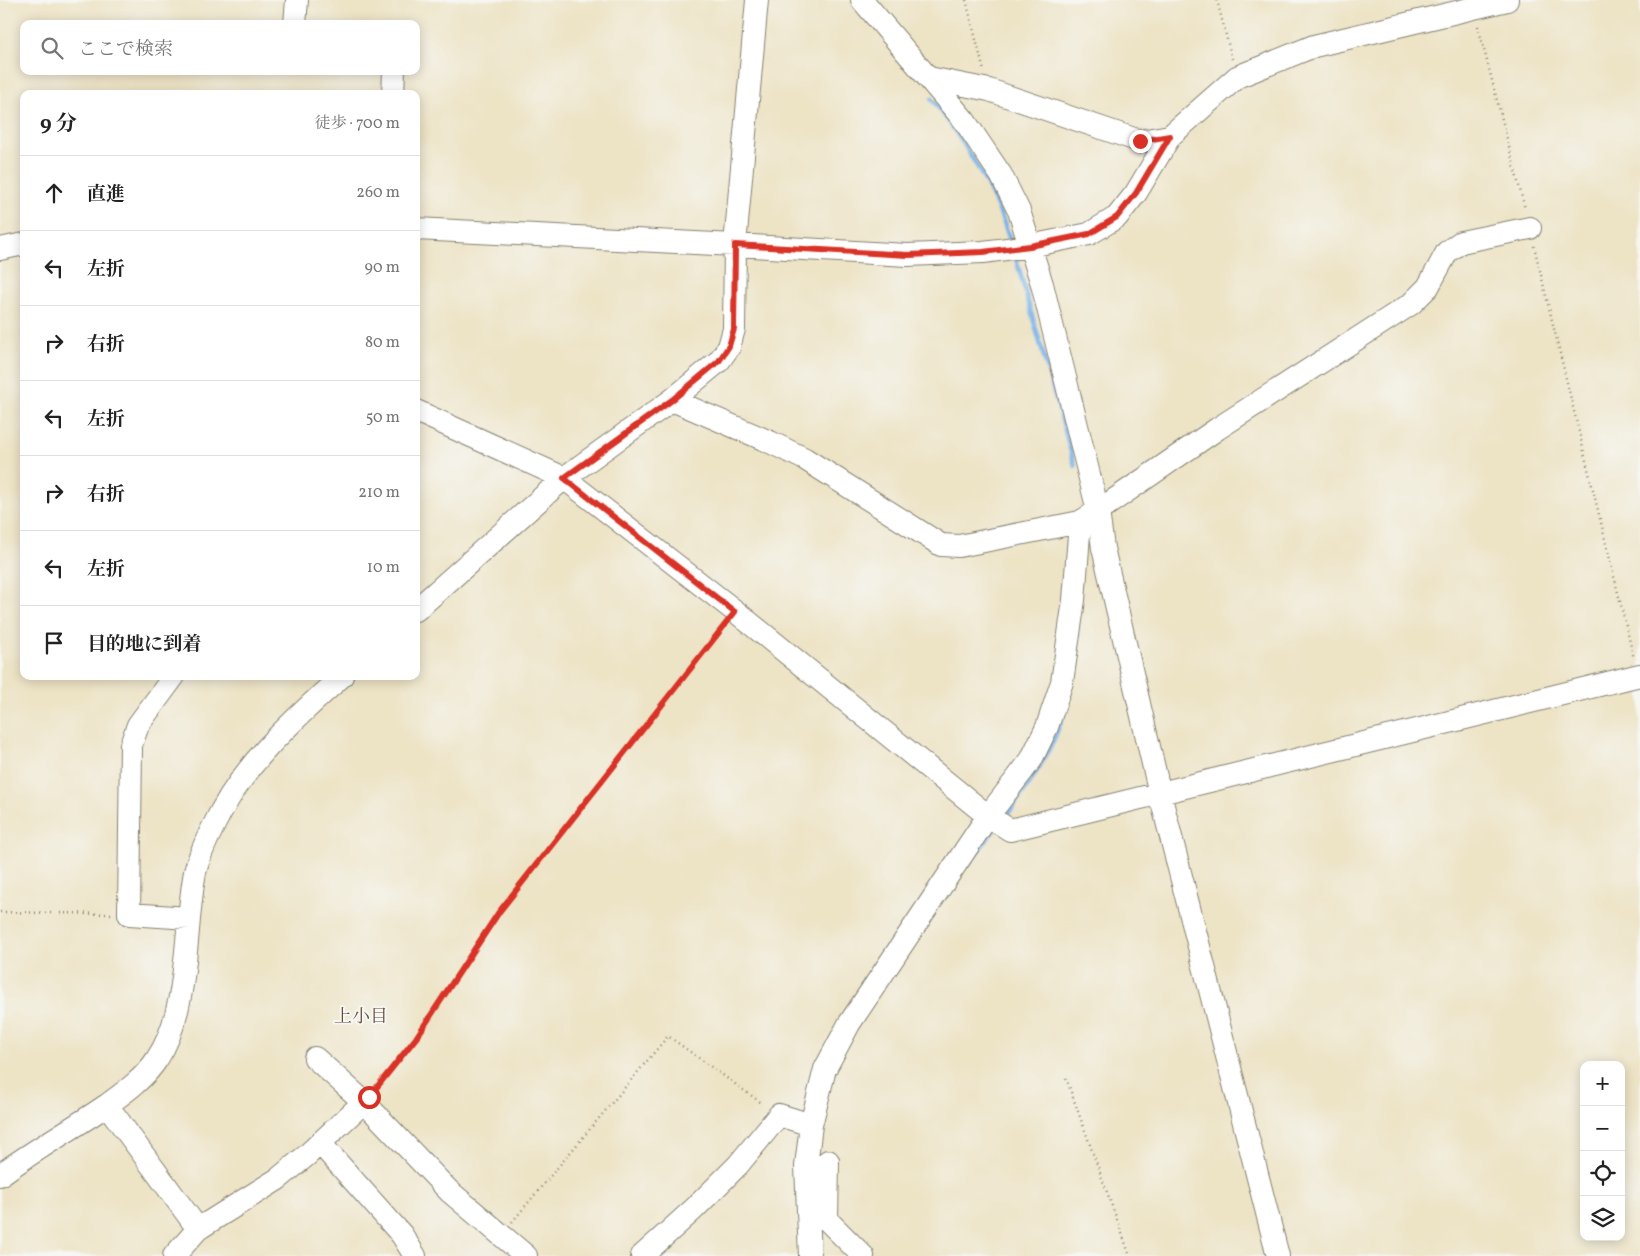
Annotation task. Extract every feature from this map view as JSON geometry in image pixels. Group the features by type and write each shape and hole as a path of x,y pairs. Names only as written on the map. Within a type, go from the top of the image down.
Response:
{"street":[{"path":"296,0 296,20"},
{"path":"420,606 564,478 672,400 719,361 729,346 734,329 735,245 757,0"},
{"path":"862,0 964,120 1001,175 1019,211 1042,284 1089,516 1103,548 1160,794 1278,1256"},
{"path":"420,228 908,255 983,252 1030,246 1089,234 1117,217 1136,193 1170,136 1237,77 1314,46 1507,0"},
{"path":"393,90 394,75"},
{"path":"929,78 989,90 1140,141 1170,136"},
{"path":"672,400 805,459 941,545 959,546 1089,516 1217,429 1411,304 1428,287 1447,252 1461,242 1530,228"},
{"path":"0,249 20,245"},
{"path":"420,414 564,478 735,612 988,816 1010,830 1639,675"},
{"path":"863,1256 827,1220 820,1167 810,1125 825,1069 849,1024 988,816 1031,760 1048,727 1062,682 1089,516"},
{"path":"171,680 138,725 131,745 129,914 189,918"},
{"path":"0,1176 130,1089 157,1060 170,1035 179,1003 195,872 204,846 222,807 246,771 270,744 338,680"},
{"path":"315,1058 364,1102 449,1191 526,1256"},
{"path":"174,1256 198,1229 278,1179 364,1102"},
{"path":"107,1105 198,1229"},
{"path":"642,1256 694,1210 738,1165 779,1115 810,1125"},
{"path":"320,1143 402,1235 415,1256"},
{"path":"810,1256 820,1167"}],"path":[{"path":"966,0 989,90"},
{"path":"1217,0 1237,77"},
{"path":"1474,8 1530,228 1639,675"},
{"path":"364,1102 416,1038 499,912 735,612"},
{"path":"0,912 129,914"},
{"path":"501,1235 668,1036 779,1115"},
{"path":"1066,1078 1130,1256"}],"waterway":[{"path":"932,99 978,168 996,204 1011,243"},
{"path":"1015,255 1075,466"},
{"path":"1007,815 1037,771 1053,741 1066,708 1070,691"},
{"path":"968,865 994,830"}],"district":[{"name":"上小目","path":"361,1016"}],"route":[{"path":"369,1097 416,1038 499,912 735,612 564,478 672,400 719,361 729,346 734,329 735,245 908,255 983,252 1030,246 1089,234 1117,217 1136,193 1170,136 1140,141"}]}
